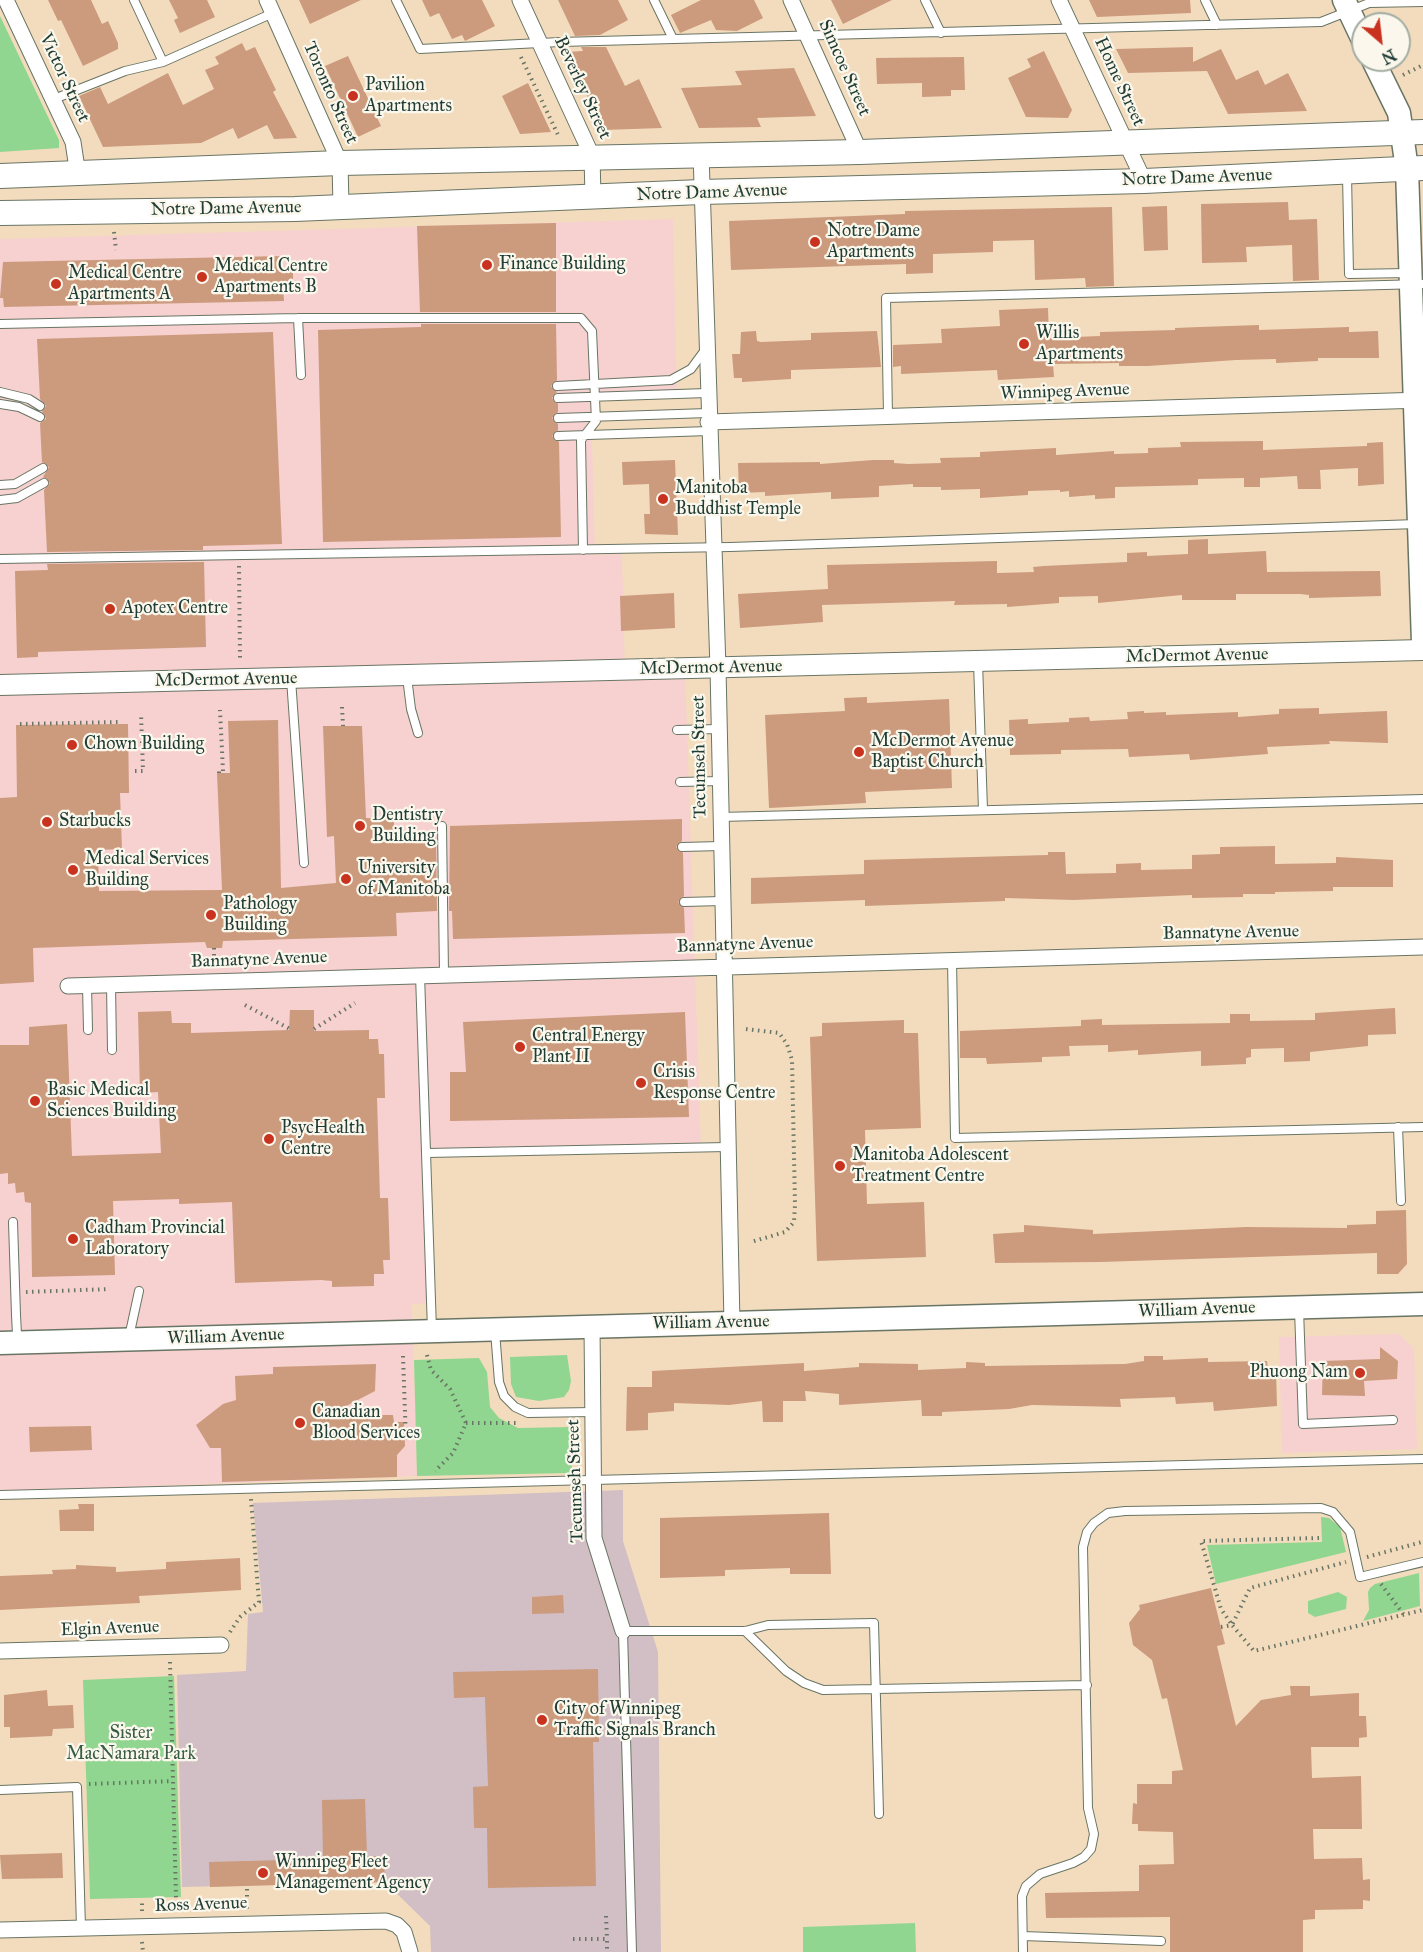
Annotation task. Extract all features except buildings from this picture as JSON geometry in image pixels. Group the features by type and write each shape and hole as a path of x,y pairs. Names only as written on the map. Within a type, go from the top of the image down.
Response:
{"main road":[{"path":"1379,72 1399,113 1412,133 1415,168 1415,280 1423,643"},
{"name":"Notre Dame Avenue","path":"0,176 78,175 340,163 860,152 1125,141 1412,133"},
{"name":"Notre Dame Avenue","path":"0,213 341,206 701,192 1144,181 1415,168"},
{"name":"William Avenue","path":"14,1339 129,1339 1423,1304"}],"street":[{"name":"Victor Street","path":"6,0 76,149 78,175"},
{"name":"Beverley Street","path":"520,0 592,156 593,197"},
{"name":"Simcoe Street","path":"791,0 860,152"},
{"name":"Home Street","path":"1059,0 1144,181"},
{"name":"Toronto Street","path":"270,6 340,163 341,206"},
{"name":"Tecumseh Street","path":"701,154 712,548 718,668 722,965 732,1323"},
{"name":"Winnipeg Avenue","path":"708,422 1419,400"},
{"name":"McDermot Avenue","path":"0,685 1423,650"},
{"name":"Bannatyne Avenue","path":"68,986 722,965 1423,947"},
{"name":"Tecumseh Street","path":"592,1326 594,1538 623,1631"},
{"name":"Elgin Avenue","path":"0,1651 221,1646"},
{"name":"Ross Avenue","path":"0,1930 386,1921 401,1928 410,1952"}],"lane":[{"path":"134,0 163,62"},
{"path":"396,0 420,49 673,39 1321,22 1346,5 1423,2"},
{"path":"654,0 673,39"},
{"path":"925,0 941,33"},
{"path":"1205,0 1217,25"},
{"path":"54,99 125,71 163,62 270,6"},
{"path":"1347,172 1349,274 1415,280"},
{"path":"888,417 886,298 1415,280"},
{"path":"0,324 298,318 574,316 581,318 592,332 596,417 596,421 581,440 583,550"},
{"path":"298,318 301,375"},
{"path":"557,386 671,381 691,369 706,349"},
{"path":"0,392 29,399 40,406"},
{"path":"558,398 707,393"},
{"path":"0,404 20,407 40,417"},
{"path":"558,418 596,417 708,422"},
{"path":"558,436 708,422"},
{"path":"0,485 15,483 43,468"},
{"path":"0,500 17,498 44,483"},
{"path":"0,559 712,548 1421,524"},
{"path":"978,661 983,810"},
{"path":"407,675 411,710 417,733"},
{"path":"291,678 304,863"},
{"path":"678,730 719,729"},
{"path":"680,782 720,781"},
{"path":"720,817 1423,799"},
{"path":"442,826 444,974"},
{"path":"682,847 721,846"},
{"path":"684,902 722,901"},
{"path":"952,959 955,1138 1423,1127"},
{"path":"420,975 432,1331"},
{"path":"111,984 112,1050"},
{"path":"87,985 88,1030"},
{"path":"1398,1127 1401,1201"},
{"path":"427,1153 728,1147"},
{"path":"14,1222 14,1339"},
{"path":"129,1339 139,1291"},
{"path":"1299,1308 1303,1424 1393,1420"},
{"path":"495,1329 499,1382 504,1396 515,1407 528,1413 592,1412"},
{"path":"0,1494 1423,1459"},
{"path":"1023,1952 1022,1896 1026,1886 1040,1874 1073,1863 1091,1850 1094,1834 1088,1808 1083,1547 1087,1532 1094,1523 1108,1513 1321,1509 1333,1512 1350,1532 1360,1577 1423,1562"},
{"path":"632,1952 623,1631 745,1631 768,1625 874,1623 879,1814"},
{"path":"745,1631 786,1671 804,1683 823,1690 1087,1685"},
{"path":"0,1790 77,1787 81,1928"},
{"path":"1023,1936 1161,1941"}],"path":[{"path":"515,44 559,138"},
{"path":"1403,75 1423,65"},
{"path":"114,230 116,250"},
{"path":"238,555 240,658"},
{"path":"342,707 343,726"},
{"path":"219,773 223,771 220,710"},
{"path":"135,771 143,771 141,713"},
{"path":"56,716 56,724"},
{"path":"20,724 121,722"},
{"path":"214,948 214,967"},
{"path":"314,1029 355,1003"},
{"path":"245,1005 290,1029"},
{"path":"746,1029 779,1033 787,1044 792,1060 794,1222 785,1232 751,1242"},
{"path":"25,1292 110,1289"},
{"path":"427,1355 431,1370 450,1389 466,1424 453,1453 433,1474 430,1484"},
{"path":"403,1356 406,1440"},
{"path":"221,1646 240,1617 259,1602 250,1504 253,1488"},
{"path":"1319,1538 1201,1541 1221,1609 1254,1651 1423,1610"},
{"path":"1232,1625 1250,1588 1422,1542"},
{"path":"1221,1627 1232,1625"},
{"path":"169,1647 176,1898"},
{"path":"77,1787 83,1784 173,1781"},
{"path":"606,1916 608,1952"},
{"path":"573,1939 607,1939"}],"shaded area":[{"path":"673,219 677,397 591,400 595,555 622,554 625,671 685,670 701,1148 424,1149 430,1303 412,1304 417,1476 0,1492 0,239"},
{"path":"1399,1334 1414,1349 1417,1449 1282,1453 1279,1337"},
{"path":"623,1490 623,1541 658,1652 661,1952 431,1952 430,1926 385,1882 182,1887 177,1675 246,1671 248,1614 263,1612 253,1503"}],"green space":[{"path":"0,16 59,140 59,148 0,152"},
{"path":"567,1355 571,1381 564,1397 539,1401 516,1397 511,1384 510,1357"},
{"path":"479,1358 487,1372 490,1407 499,1418 518,1428 571,1427 572,1473 417,1476 414,1360"},
{"path":"1321,1517 1329,1518 1340,1527 1346,1552 1216,1584 1207,1545 1322,1542"},
{"path":"1419,1573 1420,1606 1363,1621 1369,1610 1368,1592 1370,1588 1375,1584"},
{"path":"1338,1592 1347,1597 1346,1609 1315,1617 1308,1613 1308,1601"},
{"name":"Sister MacNamara Park","path":"174,1676 181,1897 90,1899 83,1680"},
{"path":"915,1923 916,1952 803,1952 803,1927"}],"place":[{"name":"Pavilion Apartments","path":"353,96"},
{"name":"Notre Dame Apartments","path":"815,242"},
{"name":"Finance Building","path":"487,265"},
{"name":"Medical Centre Apartments B","path":"202,277"},
{"name":"Medical Centre Apartments A","path":"56,284"},
{"name":"Willis Apartments","path":"1024,344"},
{"name":"Manitoba Buddhist Temple","path":"663,499"},
{"name":"Apotex Centre","path":"110,609"},
{"name":"Chown Building","path":"72,745"},
{"name":"McDermot Avenue Baptist Church","path":"859,752"},
{"name":"Starbucks","path":"47,822"},
{"name":"Dentistry Building","path":"360,826"},
{"name":"Medical Services Building","path":"73,870"},
{"name":"University of Manitoba","path":"346,879"},
{"name":"Pathology Building","path":"211,915"},
{"name":"Central Energy Plant II","path":"520,1047"},
{"name":"Crisis Response Centre","path":"641,1083"},
{"name":"Basic Medical Sciences Building","path":"35,1101"},
{"name":"PsycHealth Centre","path":"269,1139"},
{"name":"Manitoba Adolescent Treatment Centre","path":"840,1166"},
{"name":"Cadham Provincial Laboratory","path":"73,1239"},
{"name":"Phuong Nam","path":"1360,1373"},
{"name":"Canadian Blood Services","path":"300,1423"},
{"name":"City of Winnipeg Traffic Signals Branch","path":"542,1720"},
{"name":"Winnipeg Fleet Management Agency","path":"263,1873"}]}
